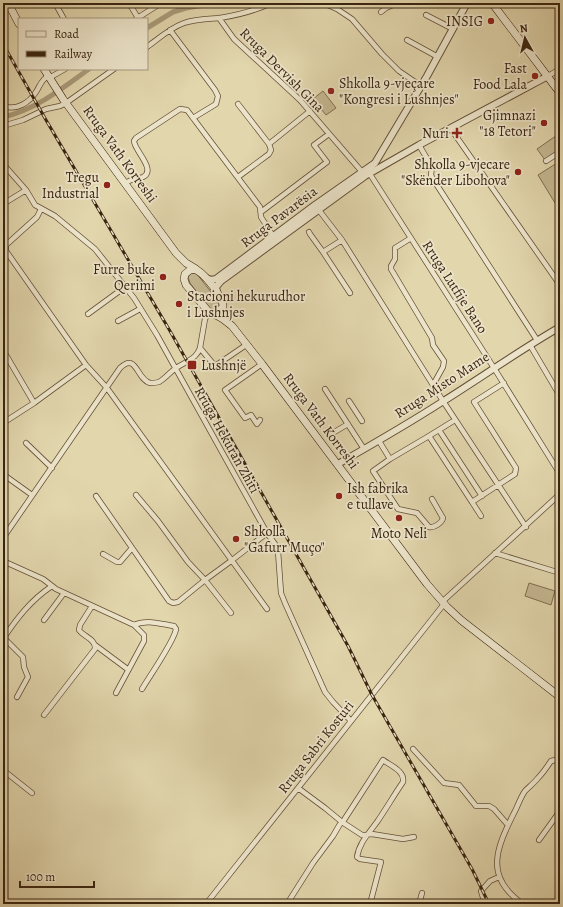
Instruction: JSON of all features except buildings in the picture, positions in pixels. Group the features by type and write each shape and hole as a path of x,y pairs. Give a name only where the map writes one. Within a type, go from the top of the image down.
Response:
{"main road":[{"path":"8,3 18,22"},
{"path":"492,3 560,93"},
{"name":"Rruga Vath Korreshi","path":"44,70 49,79 176,253 186,263 206,278 218,294 224,305 225,314 232,326 443,603 490,644 560,697"},
{"name":"Rruga Vath Korreshi","path":"176,253 183,268 188,286 211,313 223,319 232,326"},
{"path":"184,276 185,273 190,270 196,269"},
{"path":"211,313 220,311 224,305"}],"street":[{"path":"55,3 63,18"},
{"path":"129,3 137,18 161,3"},
{"path":"148,46 170,30 180,25 250,12 271,3"},
{"path":"323,3 337,9 352,19 382,54 399,71 421,86"},
{"path":"381,12 398,3"},
{"path":"365,173 377,160 438,57 467,3"},
{"path":"426,15 453,29"},
{"name":"Rruga Dervish Gina","path":"220,18 239,45 293,93 365,173"},
{"path":"170,30 218,96 216,104 193,118"},
{"path":"407,40 438,57"},
{"path":"365,173 384,165 560,69"},
{"path":"3,106 14,107 25,103 34,95 43,79 49,79 63,70"},
{"path":"3,126 26,119 48,108 60,106 65,101 112,70"},
{"path":"238,104 269,144 271,150 269,154 238,177"},
{"path":"125,183 131,179 143,177 146,174 147,165 134,146 134,141 136,138 180,109 187,110 260,207 261,217 273,236"},
{"path":"269,144 310,111"},
{"path":"451,129 560,285"},
{"path":"261,212 327,162 314,145 329,134"},
{"path":"419,145 432,166 431,175 433,179 537,340"},
{"path":"546,161 560,152"},
{"path":"377,160 378,165 384,165"},
{"name":"Rruga Hekuran Zhiti","path":"3,164 26,190 35,205 41,210 55,216 95,249 125,287 157,335 267,534 276,544 278,551 281,593 292,620 325,692 350,721"},
{"name":"Rruga Pavarësia","path":"218,294 216,287 220,282 365,173"},
{"name":"Rruga Pavarësia","path":"206,278 211,280 216,279 273,236 365,173"},
{"name":"Rruga Lutfije Bano","path":"365,173 411,238 560,474"},
{"path":"3,204 26,190"},
{"path":"318,209 342,240 433,385 526,527"},
{"path":"41,210 37,216 6,245 6,250 86,365 107,388 267,609"},
{"path":"309,232 350,293"},
{"path":"411,238 395,248 395,258 391,269 444,361 443,367 433,385"},
{"path":"323,252 342,240"},
{"path":"88,314 125,287"},
{"path":"118,321 140,309"},
{"path":"3,538 120,368 125,363 130,363 134,365 144,380 151,383 157,383 164,379 175,369 194,357 200,348 205,319 211,313"},
{"name":"Rruga Misto Mame","path":"338,464 444,401 537,340 560,327"},
{"path":"200,348 215,366 246,345"},
{"path":"530,345 560,396"},
{"path":"3,354 6,355 34,403"},
{"path":"260,420 257,424 250,415 245,418 225,390 262,364"},
{"path":"3,423 34,403 86,365"},
{"path":"472,502 516,474 516,468 474,402 504,384"},
{"path":"325,389 364,449"},
{"path":"349,401 362,421"},
{"path":"432,499 443,518 442,521 434,527 429,527 417,513 398,509 373,471 390,459 456,420"},
{"path":"330,434 348,424"},
{"path":"439,430 482,496"},
{"path":"429,436 481,516"},
{"path":"379,441 390,459"},
{"path":"26,443 52,468"},
{"path":"4,475 32,495"},
{"path":"459,482 469,476"},
{"name":"Rruga Sabri Kosturi","path":"206,904 443,603 560,494"},
{"path":"136,495 158,521 188,562 231,613"},
{"path":"96,496 169,601 173,604 178,602 204,580 267,534"},
{"path":"103,554 117,562 120,562 132,548"},
{"path":"495,553 560,573"},
{"path":"3,561 43,579 64,593 134,625 144,634 145,638 116,693"},
{"path":"17,696 28,677 28,674 24,667 23,657 3,638 29,604 52,586"},
{"path":"44,620 64,593"},
{"path":"92,606 80,625 79,630 94,642 95,645 126,668"},
{"path":"134,625 140,622 145,622 174,626 176,629 171,641 142,689"},
{"path":"44,714 93,652 95,645"},
{"path":"413,749 444,783 459,785 476,806 489,806 494,809 508,825"},
{"path":"523,904 509,894 499,877 497,859 508,825 526,790 538,778 551,761 560,759"},
{"path":"287,904 383,760 400,772 403,776 403,782 366,835 359,849 357,857 360,859 381,862 370,904"},
{"path":"3,770 32,793"},
{"path":"298,788 342,822 362,835 372,834 403,839 414,837"},
{"path":"539,840 560,811"},
{"path":"485,904 481,891 490,881 499,877"},
{"path":"419,904 422,893"}],"shaded area":[{"path":"323,91 336,108 326,115 313,99"},
{"path":"560,133 560,150 545,160 537,149"},
{"path":"557,163 560,167 560,200 555,203 538,175"},
{"path":"192,273 196,273 219,302 219,305 216,308 211,309 208,307 190,283 188,277"},
{"path":"529,583 555,591 551,605 525,596"}],"waterway":[{"path":"148,27 173,12 186,8 216,3"},
{"path":"3,117 15,114 48,98 88,70"}],"railway":[{"path":"3,44 170,331 348,646 372,695 472,869 489,904"}],"place":[{"name":"INSIG","path":"491,21"},
{"name":"Fast Food Lala","path":"535,76"},
{"name":"Shkolla 9-vjeçare \"Kongresi i Lushnjes\"","path":"331,91"},
{"name":"Gjimnazi \"18 Tetori\"","path":"544,123"},
{"name":"Nuri","path":"457,133"},
{"name":"Shkolla 9-vjecare \"Skënder Libohova\"","path":"518,172"},
{"name":"Tregu Industrial","path":"107,185"},
{"name":"Furre buke Qerimi","path":"163,277"},
{"name":"Stacioni hekurudhor i Lushnjes","path":"179,304"},
{"name":"Lushnjë","path":"192,365"},
{"name":"Ish fabrika e tullave","path":"339,496"},
{"name":"Moto Neli","path":"399,518"},
{"name":"Shkolla \"Gafurr Muço\"","path":"236,539"}]}
